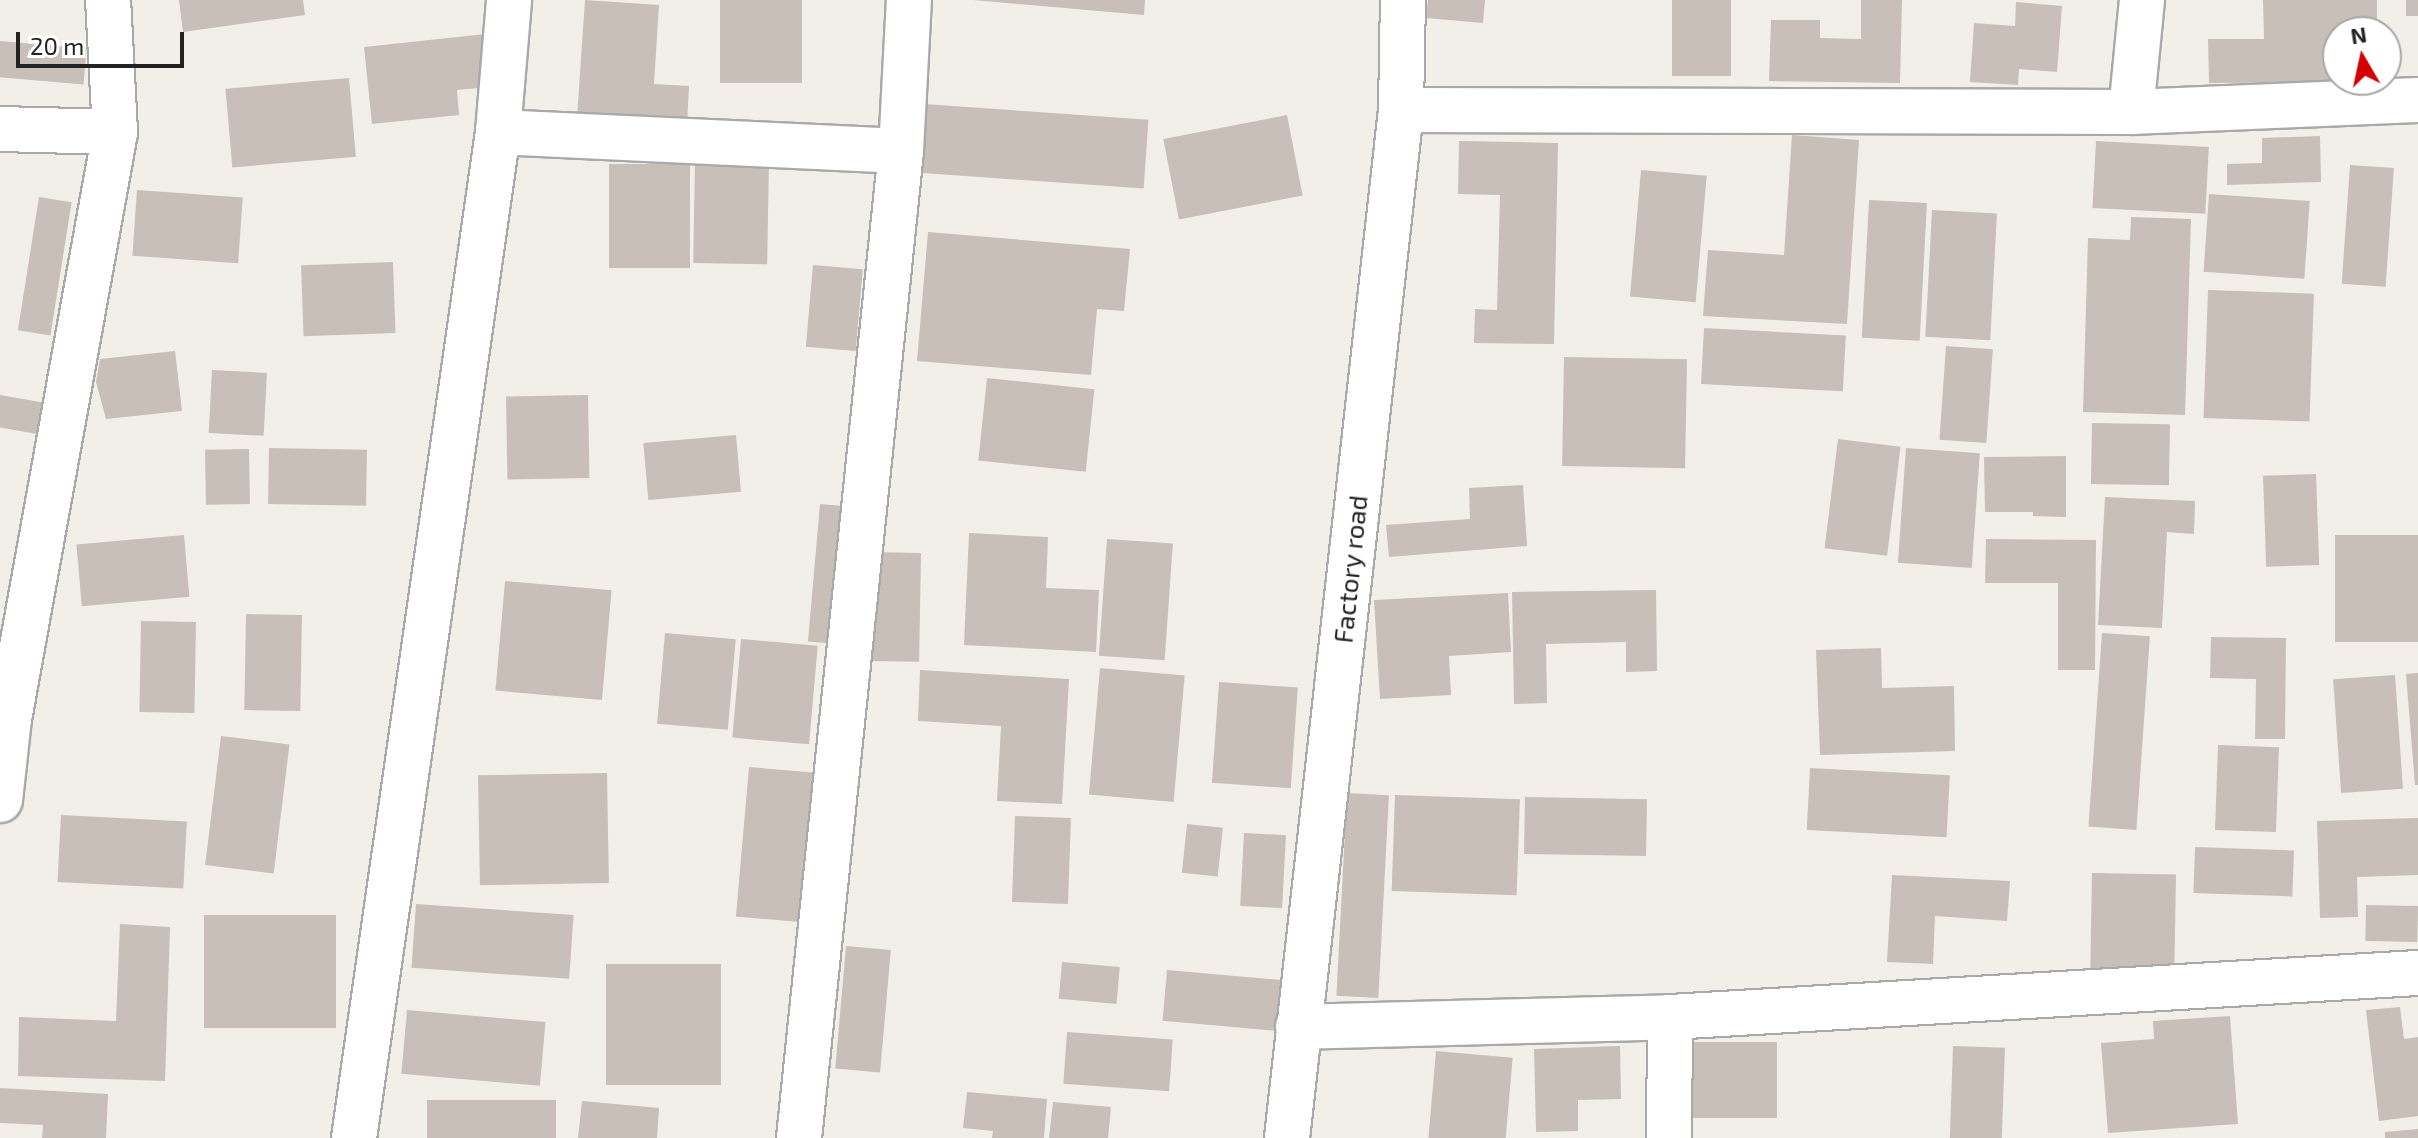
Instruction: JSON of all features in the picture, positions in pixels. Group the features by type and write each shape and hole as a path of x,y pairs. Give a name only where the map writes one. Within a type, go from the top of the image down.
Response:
{"street":[{"path":"0,800 4,718 115,132 108,0"},
{"path":"354,1138 498,132 509,0"},
{"path":"799,1138 901,151 909,0"},
{"name":"Factory road","path":"1287,1138 1401,110 1403,0"},
{"path":"2131,112 2142,0"},
{"path":"1401,110 2131,112 2418,100"},
{"path":"0,129 115,132"},
{"path":"498,132 901,151"},
{"path":"1298,1027 1670,1017 2418,973"},
{"path":"1669,1138 1670,1017"}],"building":[{"path":"179,0 303,0 305,15 183,32"},
{"path":"585,0 659,5 654,84 689,86 687,124 577,117"},
{"path":"720,0 802,0 802,83 720,83"},
{"path":"973,0 1145,0 1144,15"},
{"path":"1428,0 1485,0 1483,23 1426,18"},
{"path":"1672,0 1731,0 1731,76 1672,76"},
{"path":"1861,0 1902,0 1900,83 1769,81 1771,20 1820,20 1820,38 1861,39"},
{"path":"2263,0 2377,0 2377,16 2322,16 2322,82 2209,83 2208,39 2264,39"},
{"path":"2406,0 2418,0 2418,16 2406,16"},
{"path":"2016,2 2062,6 2057,72 2019,69 2018,85 1970,82 1974,23 2015,26"},
{"path":"495,33 500,86 457,90 459,115 372,124 364,47"},
{"path":"0,41 87,49 84,84 0,77"},
{"path":"349,78 356,157 232,168 225,89"},
{"path":"924,104 1148,120 1144,189 919,173"},
{"path":"1287,115 1303,195 1179,220 1163,139"},
{"path":"1792,135 1859,140 1847,324 1703,316 1708,250 1784,255"},
{"path":"2320,136 2321,182 2227,185 2227,164 2262,163 2262,138"},
{"path":"1459,141 1558,143 1554,344 1474,343 1475,309 1497,310 1500,195 1458,194"},
{"path":"2096,141 2209,147 2205,214 2092,208"},
{"path":"695,159 769,160 767,264 693,263"},
{"path":"609,164 690,164 690,268 609,268"},
{"path":"2350,165 2394,168 2386,287 2342,284"},
{"path":"1641,170 1707,176 1696,302 1630,297"},
{"path":"137,190 243,197 238,263 132,256"},
{"path":"2209,194 2310,201 2304,279 2204,272"},
{"path":"39,197 72,202 50,336 18,330"},
{"path":"1869,200 1927,203 1920,341 1862,338"},
{"path":"1932,210 1997,213 1990,340 1925,337"},
{"path":"2131,217 2191,219 2185,415 2083,412 2088,238 2130,240"},
{"path":"928,232 1130,249 1124,311 1097,309 1091,375 917,361"},
{"path":"393,262 395,333 304,336 301,265"},
{"path":"813,265 863,269 856,351 806,347"},
{"path":"2208,290 2314,294 2309,422 2204,418"},
{"path":"1704,328 1846,335 1843,391 1701,384"},
{"path":"1946,346 1993,349 1986,443 1939,440"},
{"path":"175,351 182,411 106,419 96,382 100,359"},
{"path":"1564,357 1687,359 1685,468 1562,466"},
{"path":"212,370 267,373 264,436 209,433"},
{"path":"987,378 1094,389 1086,472 978,461"},
{"path":"0,395 47,403 42,435 0,427"},
{"path":"588,395 589,478 507,479 506,396"},
{"path":"2092,423 2170,424 2169,485 2091,484"},
{"path":"736,435 741,492 648,500 643,443"},
{"path":"1838,439 1901,447 1887,556 1825,548"},
{"path":"269,448 367,450 366,506 268,504"},
{"path":"1906,448 1980,453 1972,568 1898,563"},
{"path":"249,449 250,504 206,505 205,450"},
{"path":"2066,456 2066,517 2033,516 2033,512 1985,512 1984,457"},
{"path":"2316,474 2319,565 2266,567 2263,476"},
{"path":"1523,485 1527,546 1389,557 1386,525 1470,519 1469,488"},
{"path":"2105,497 2195,501 2194,534 2167,532 2162,628 2098,625"},
{"path":"820,504 855,507 843,645 808,641"},
{"path":"969,533 1048,537 1046,588 1099,590 1096,652 964,645"},
{"path":"184,535 189,597 82,606 76,544"},
{"path":"2335,535 2418,535 2418,642 2335,642"},
{"path":"1107,539 1173,544 1165,660 1099,656"},
{"path":"1986,539 2096,540 2095,670 2058,670 2058,583 1985,583"},
{"path":"870,552 921,553 919,662 868,661"},
{"path":"505,581 612,590 602,700 495,691"},
{"path":"1656,590 1657,671 1626,672 1626,642 1546,644 1547,703 1514,704 1512,592"},
{"path":"1508,593 1511,652 1449,656 1451,695 1380,699 1374,600"},
{"path":"246,614 302,615 300,711 244,710"},
{"path":"141,621 196,622 194,713 139,712"},
{"path":"665,633 736,639 728,730 657,724"},
{"path":"2102,633 2150,636 2136,830 2088,827"},
{"path":"2211,637 2286,638 2285,739 2255,739 2256,679 2210,678"},
{"path":"741,639 818,646 809,744 732,738"},
{"path":"1881,648 1882,688 1954,686 1955,751 1820,755 1816,650"},
{"path":"1100,668 1185,675 1174,802 1089,795"},
{"path":"920,670 1069,679 1062,804 997,801 1001,726 918,721"},
{"path":"2418,673 2418,785 2415,785 2406,674"},
{"path":"2395,675 2403,789 2341,793 2333,679"},
{"path":"1219,682 1298,688 1291,788 1212,783"},
{"path":"221,736 289,744 274,873 205,865"},
{"path":"2218,745 2279,747 2276,832 2215,830"},
{"path":"749,767 816,773 803,922 736,916"},
{"path":"1810,768 1950,775 1947,837 1807,830"},
{"path":"607,773 609,883 480,885 478,775"},
{"path":"1347,793 1389,795 1378,998 1336,996"},
{"path":"1395,795 1520,799 1517,895 1392,891"},
{"path":"1525,797 1647,799 1646,856 1524,854"},
{"path":"61,815 187,822 183,889 57,882"},
{"path":"1015,816 1071,818 1068,904 1012,902"},
{"path":"2418,818 2418,875 2357,877 2358,917 2320,918 2317,821"},
{"path":"1187,824 1223,828 1218,876 1182,873"},
{"path":"1244,833 1286,835 1282,908 1240,906"},
{"path":"2195,847 2294,850 2292,896 2193,893"},
{"path":"2092,873 2176,874 2174,969 2090,968"},
{"path":"1892,875 2010,881 2007,921 1935,916 1933,964 1887,962"},
{"path":"416,904 574,915 569,979 412,968"},
{"path":"2366,905 2418,906 2417,942 2365,941"},
{"path":"204,915 336,915 336,1028 204,1028"},
{"path":"120,924 170,927 165,1081 18,1076 19,1017 116,1021"},
{"path":"846,946 891,950 880,1072 835,1069"},
{"path":"1062,962 1120,967 1117,1004 1059,999"},
{"path":"606,964 721,964 721,1085 606,1085"},
{"path":"1167,970 1290,981 1285,1032 1163,1021"},
{"path":"2400,1007 2404,1039 2418,1037 2418,1116 2379,1121 2366,1010"},
{"path":"407,1010 545,1022 540,1086 401,1074"},
{"path":"2230,1016 2238,1124 2108,1133 2101,1043 2154,1039 2153,1021"},
{"path":"1067,1032 1173,1039 1169,1091 1063,1084"},
{"path":"1690,1042 1777,1042 1777,1118 1690,1118"},
{"path":"1620,1046 1621,1099 1578,1100 1578,1131 1536,1132 1534,1049"},
{"path":"1953,1046 2005,1048 2002,1138 1950,1138"},
{"path":"1436,1051 1513,1058 1506,1138 1428,1138"},
{"path":"0,1088 108,1094 106,1138 42,1138 43,1125 0,1123"},
{"path":"967,1092 1047,1099 1044,1138 992,1138 993,1131 963,1128"},
{"path":"427,1100 556,1100 556,1138 427,1138"},
{"path":"582,1101 659,1108 657,1138 578,1138"},
{"path":"1053,1102 1111,1107 1108,1138 1049,1138"},
{"path":"2418,1129 2418,1138 2385,1138 2385,1132"}]}
